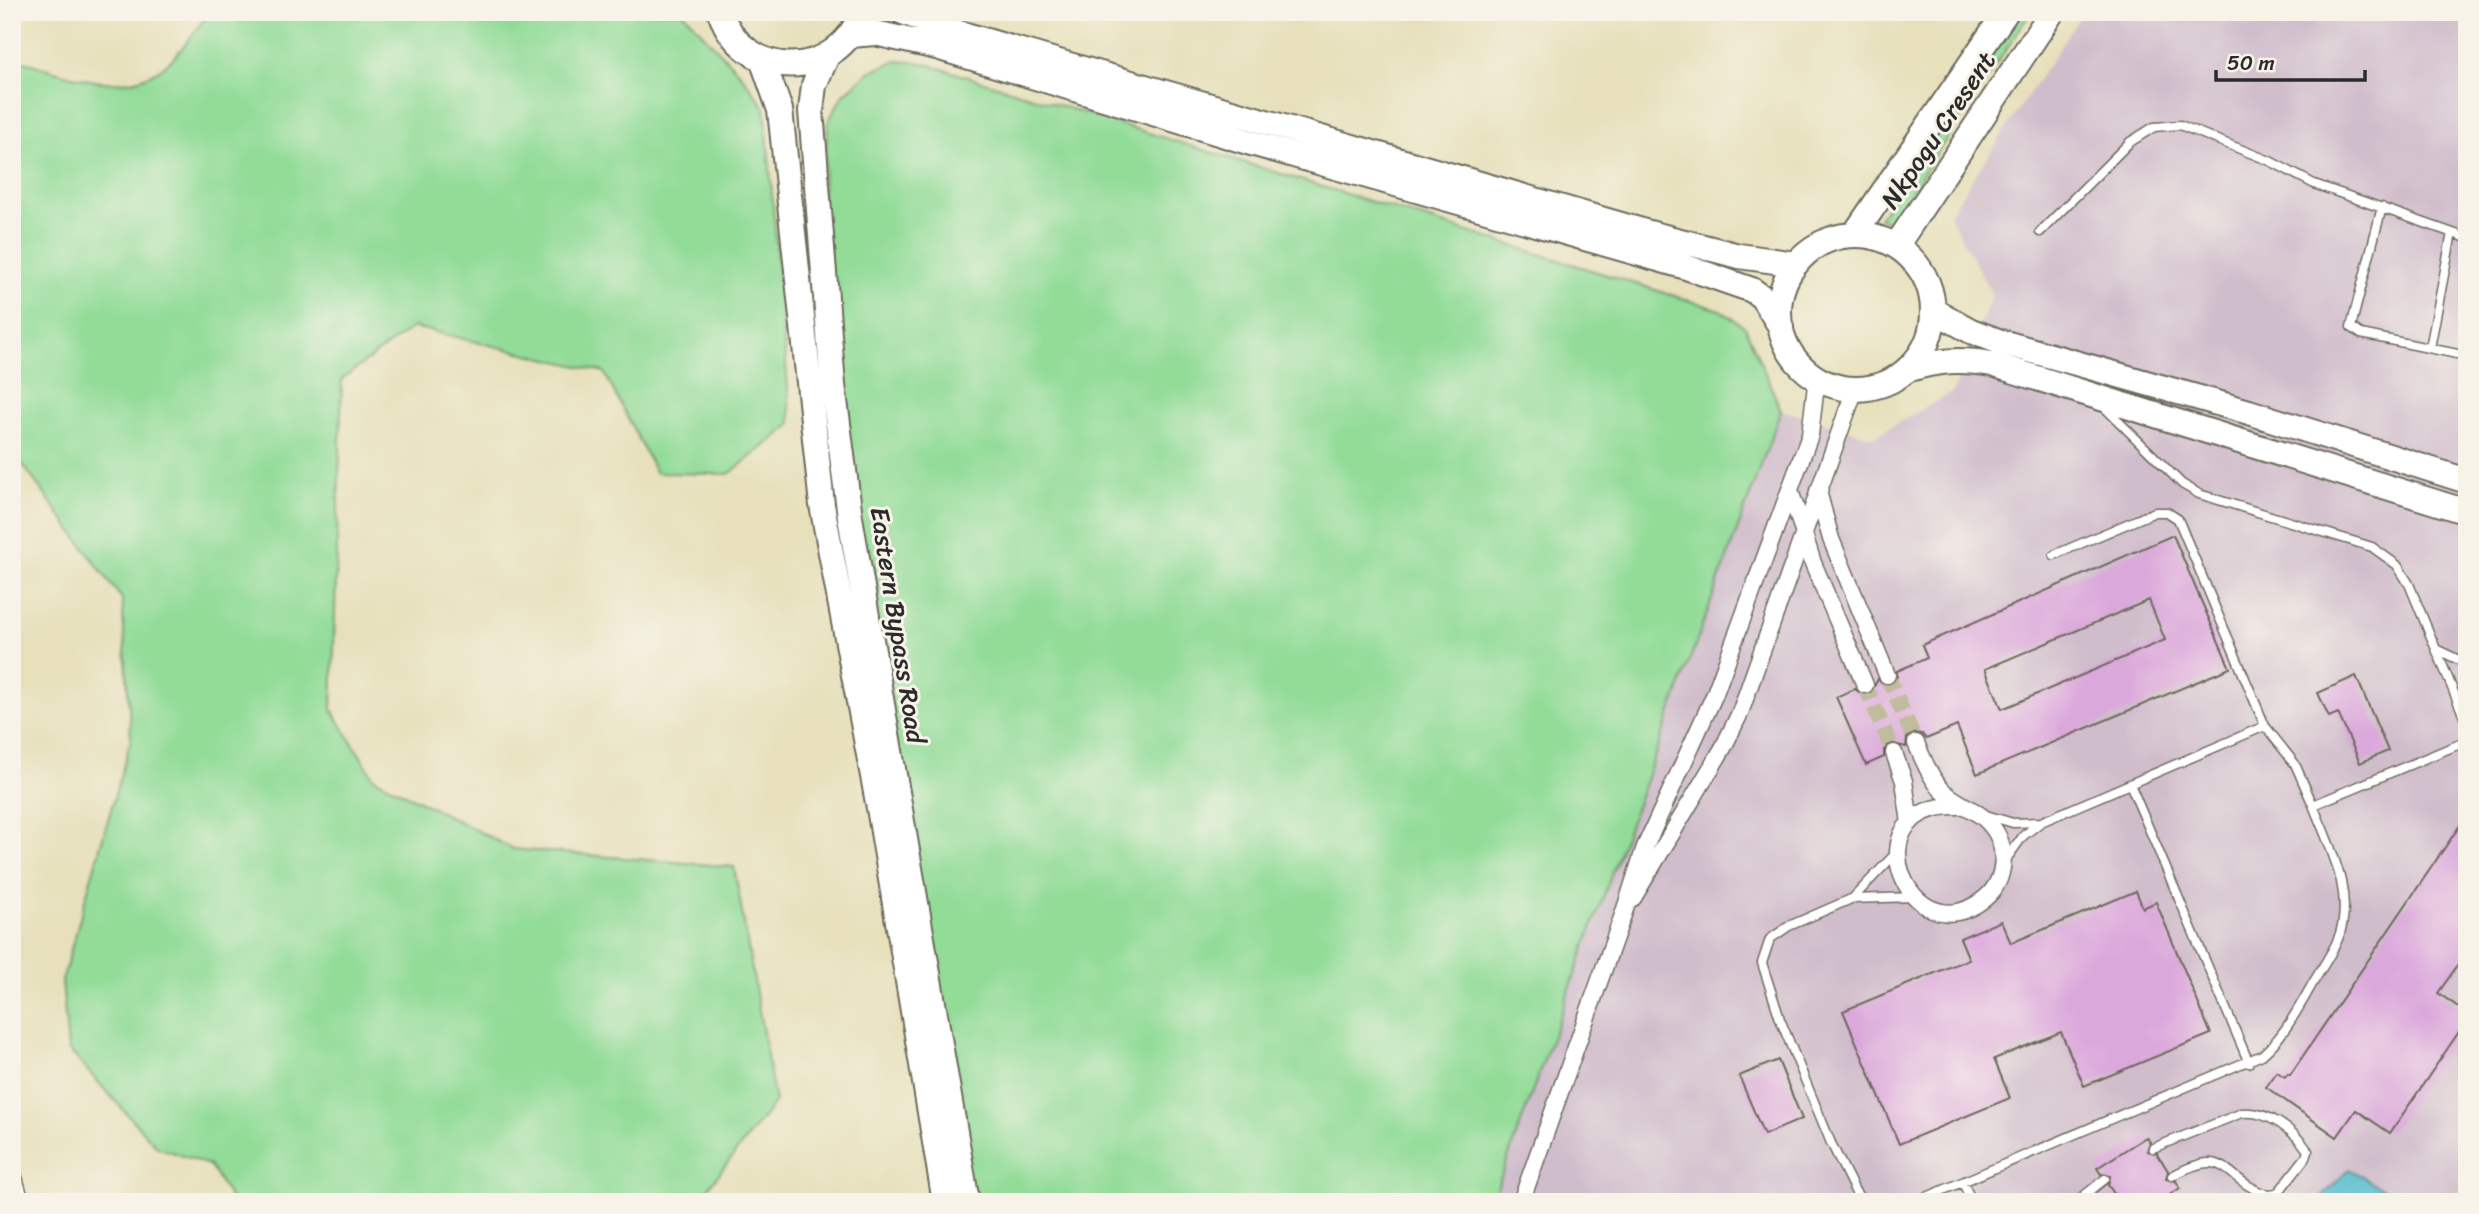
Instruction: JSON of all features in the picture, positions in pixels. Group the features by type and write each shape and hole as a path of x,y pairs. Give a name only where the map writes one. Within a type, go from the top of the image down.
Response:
{"main road":[{"path":"720,12 738,42 762,59 800,65 827,56 851,35 862,12"},
{"path":"903,12 959,33 1642,231 1739,256 1796,264"},
{"name":"Nkpogu Cresent","path":"1854,235 2006,12"},
{"name":"Nkpogu Cresent","path":"1896,246 2052,12"},
{"path":"851,35 875,33 937,47 1248,142 1683,267 1752,290 1762,297 1792,354 1816,377 1855,389 1882,384 1907,370 1936,360 1957,359 1992,364 2467,512"},
{"name":"Eastern Bypass Road","path":"827,56 814,85 810,111 833,385 873,664 967,1202"},
{"name":"Eastern Bypass Road","path":"762,59 780,110 822,505 879,808 945,1202"},
{"path":"1780,327 1781,293 1796,264 1821,243 1854,235 1868,236 1896,246 1922,274 1933,310 1929,337 1907,370"},
{"path":"1933,310 1970,331 1998,341 2249,412 2467,481"}],"street":[{"path":"1521,1202 1625,912 1633,876 1714,696 1810,435 1816,377"},
{"path":"1625,912 1723,748 1740,713 1855,389"},
{"path":"1790,490 1803,535 1865,685"},
{"path":"1818,490 1831,539 1888,675"},
{"path":"1916,743 1940,788 1960,806 1976,812 1989,823 1998,836 2002,866 1996,885 1986,898 1971,907 1955,911 1938,910 1915,897 1899,874 1897,852 1900,838 1910,823 1933,808 1960,806"},
{"path":"1894,753 1904,781 1910,823"},
{"path":"12,1171 21,1202"}],"lane":[{"path":"2040,232 2130,142 2141,133 2168,124 2209,135 2314,184 2467,238"},
{"path":"2382,207 2351,327 2361,334 2467,356"},
{"path":"2430,348 2452,233"},
{"path":"2091,394 2173,476 2199,494 2372,547 2398,565 2409,584 2467,724"},
{"path":"1915,1202 2249,1063 2276,1043 2287,1027 2338,939 2344,918 2344,895 2338,871 2313,804 2295,764 2265,726 2178,519 2167,512 2155,512 2054,555"},
{"path":"2436,649 2467,664"},
{"path":"2002,866 2012,849 2041,822 2265,726"},
{"path":"2313,804 2467,741"},
{"path":"2130,784 2249,1063"},
{"path":"1976,812 2013,823 2041,822"},
{"path":"1851,900 1897,852"},
{"path":"1863,1202 1831,1143 1776,1010 1762,963 1765,950 1777,933 1851,900 1915,897"},
{"path":"2153,1148 2242,1114 2254,1112 2266,1114 2308,1151 2277,1194 2268,1195 2214,1162 2203,1161 2172,1176"},
{"path":"2076,1202 2105,1179"},
{"path":"1962,1182 1973,1202"}],"shaded area":[{"path":"2083,12 2467,12 2467,1202 2406,1202 2349,1170 2317,1202 1492,1202 1781,410 1873,437 1953,392 1992,295 1949,215"}],"green space":[{"path":"210,12 683,12 742,76 765,108 791,425 729,474 656,473 604,372 413,327 342,379 332,710 374,778 513,849 734,867 775,1102 697,1202 233,1202 209,1165 157,1147 68,1049 62,981 131,739 122,599 12,450 12,58 93,81 133,81 152,74 169,62"},
{"path":"2021,12 2031,12 1904,203 1897,225 1879,218"},
{"path":"896,61 923,63 1720,310 1745,327 1781,410 1492,1202 970,1202 869,634 822,202 828,122 843,95 869,72"}],"water":[{"path":"2349,1169 2406,1202 2317,1202"}],"building":[{"path":"2173,535 2230,668 1977,774 1957,726 1926,739 1922,734 1912,733 1907,737 1906,747 1890,743 1884,750 1884,757 1866,765 1836,697 1855,689 1863,695 1870,694 1878,679 1885,685 1892,684 1897,677 1897,671 1927,658 1922,645","holes":["2149,600 2165,640 2002,709 1985,669"]},
{"path":"2356,676 2388,751 2360,763 2338,713 2329,717 2318,693"},
{"path":"2467,815 2467,952 2438,993 2467,1013 2467,1020 2390,1133 2356,1110 2337,1137 2266,1087 2277,1072 2285,1077 2290,1075"},
{"path":"2136,891 2143,908 2156,902 2211,1034 2084,1086 2061,1032 1994,1059 2010,1098 1899,1144 1843,1011 1969,959 1960,938 2001,921 2011,943"},
{"path":"1778,1060 1802,1119 1764,1135 1739,1076"},
{"path":"2146,1137 2150,1142 2147,1151 2157,1153 2168,1171 2166,1179 2176,1181 2180,1188 2159,1202 2120,1202 2108,1185 2110,1176 2101,1174 2097,1168"}],"tunnel":[{"path":"1887,675 1916,743"},
{"path":"1865,685 1894,753"}]}
